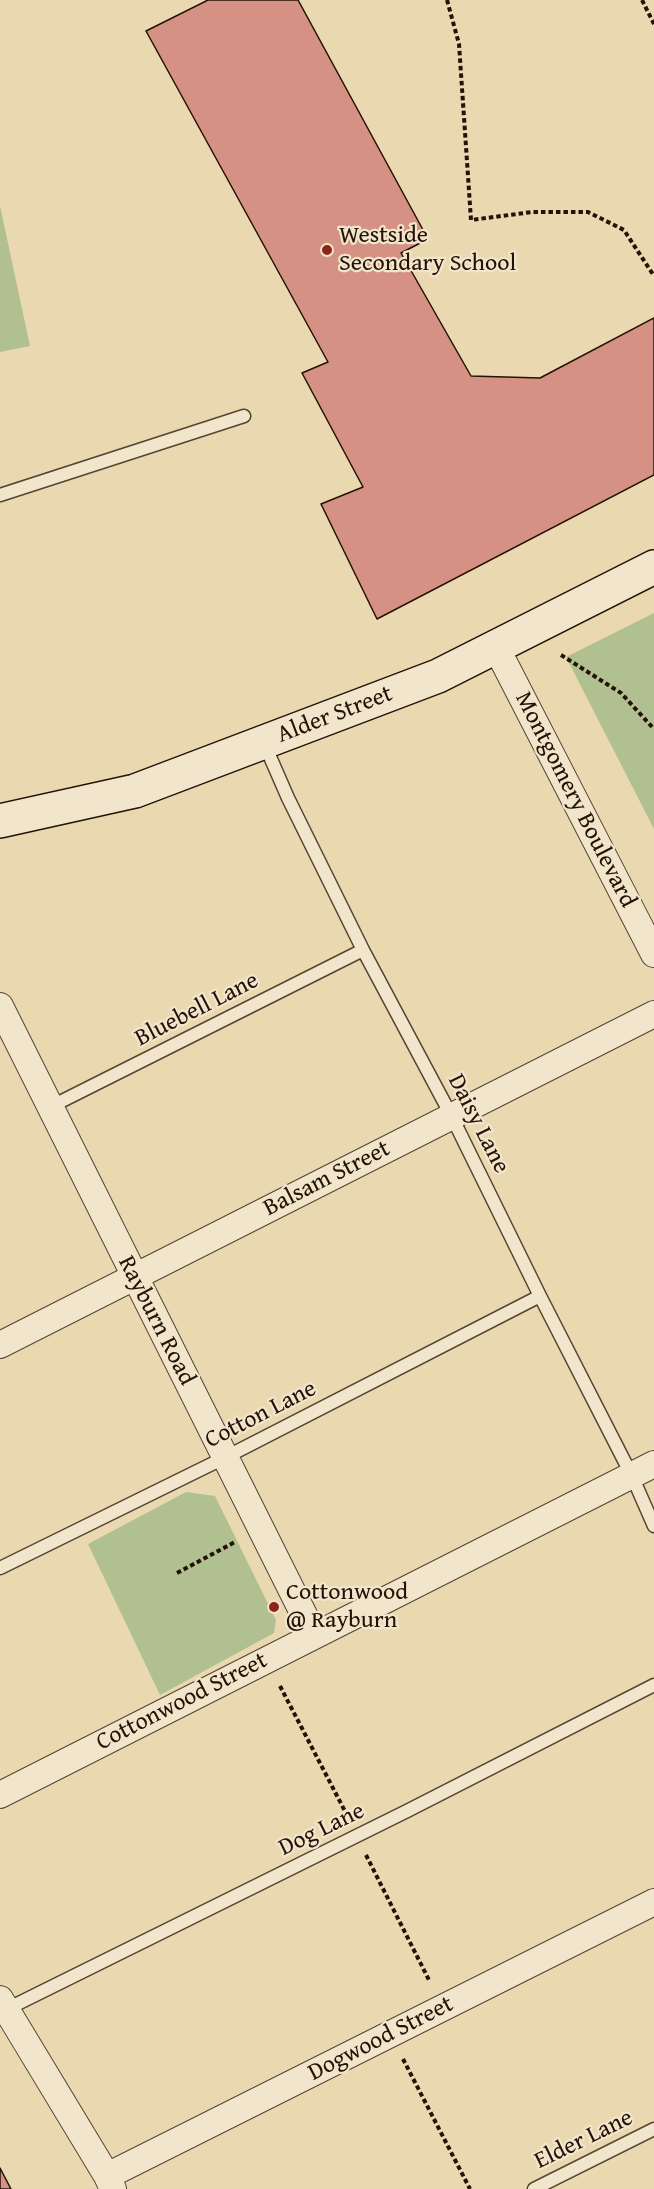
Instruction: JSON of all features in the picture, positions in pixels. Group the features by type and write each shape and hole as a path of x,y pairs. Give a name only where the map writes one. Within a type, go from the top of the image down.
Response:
{"street":[{"name":"Alder Street","path":"0,820 135,791 438,676 654,567"},
{"name":"Montgomery Boulevard","path":"496,647 654,954"},
{"name":"Rayburn Road","path":"0,1006 314,1635"},
{"name":"Balsam Street","path":"0,1345 654,1014"},
{"name":"Cottonwood Street","path":"0,1794 654,1464"},
{"name":"Dogwood Street","path":"110,2182 654,1902"},
{"path":"3,2004 110,2182"}],"lane":[{"path":"0,495 244,416"},
{"name":"Daisy Lane","path":"264,742 288,798 363,950 451,1115 632,1476 654,1526"},
{"name":"Bluebell Lane","path":"50,1107 363,950"},
{"name":"Cotton Lane","path":"0,1568 226,1457 540,1296"},
{"name":"Dog Lane","path":"3,2004 407,1812 654,1685"},
{"name":"Elder Lane","path":"534,2189 654,2129"}],"path":[{"path":"447,0 459,44 471,220 532,212 588,212 624,230 654,276"},
{"path":"642,0 654,24"},
{"path":"561,655 621,693 654,729"},
{"path":"177,1573 238,1540"},
{"path":"275,1677 348,1818"},
{"path":"366,1854 431,1983"},
{"path":"401,2055 470,2189"}],"green space":[{"path":"0,206 30,346 0,352"},
{"path":"654,613 654,829 566,657"},
{"path":"186,1492 215,1496 276,1620 274,1633 160,1695 88,1544"}],"building":[{"path":"208,0 298,0 428,239 401,253 471,376 540,378 654,318 654,475 377,619 321,504 363,487 302,373 328,362 146,31"},
{"path":"0,2168 11,2189 0,2189"}],"place":[{"name":"Westside Secondary School","path":"327,250"},
{"name":"Cottonwood @ Rayburn","path":"274,1607"}]}
